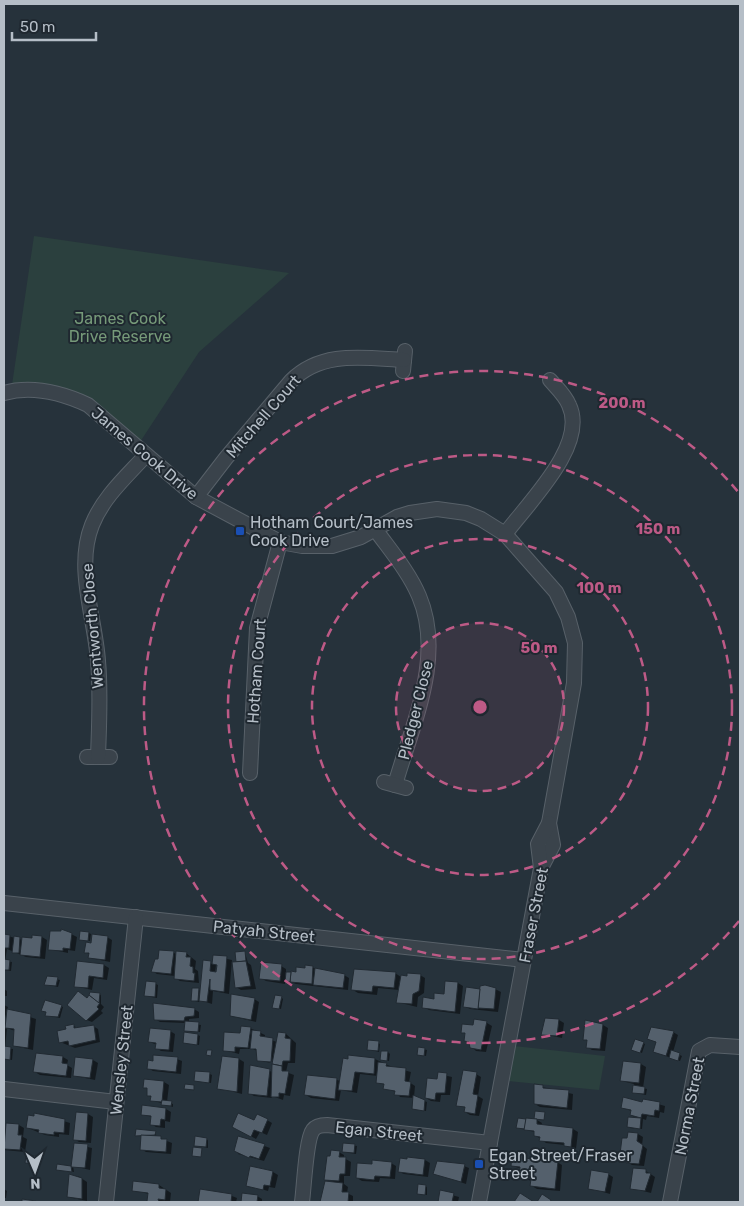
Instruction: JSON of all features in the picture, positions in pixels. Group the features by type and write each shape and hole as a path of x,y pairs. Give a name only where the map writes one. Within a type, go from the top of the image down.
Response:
{"street":[{"name":"Mitchell Court","path":"196,497 226,458 292,381 304,370 334,358 404,361"},
{"path":"506,534 564,456 571,441 573,426 571,410 566,399 550,381"},
{"name":"James Cook Drive","path":"4,393 28,390 50,392 71,397 88,405 196,497 280,542 302,546 332,546 354,540 410,513 437,509 466,513 481,519 506,534 556,592 572,630"},
{"name":"Wentworth Close","path":"98,757 98,660 85,568 86,551 92,524 100,509 146,455"},
{"name":"Pledger Close","path":"375,529 418,594 429,634 428,668 395,785"},
{"name":"Hotham Court","path":"250,773 257,628 280,542"},
{"name":"Fraser Street","path":"479,1202 541,868 553,845 549,822 574,683 576,655 572,630"},
{"name":"Patyah Street","path":"4,903 524,960"},
{"name":"Wensley Street","path":"106,1202 136,917"},
{"name":"Norma Street","path":"670,1202 699,1051 710,1045 740,1047"},
{"path":"4,1089 116,1102"},
{"name":"Egan Street","path":"302,1202 309,1142 312,1130 317,1127 327,1125 490,1143"}],"green space":[{"name":"James Cook Drive Reserve","path":"34,236 289,273 199,352 140,442 71,391 44,384 12,385"},
{"path":"514,1046 605,1056 599,1090 508,1081"}],"building":[{"path":"61,929 72,933 70,949 63,948 63,951 48,950 50,931 61,931"},
{"path":"80,931 89,932 88,941 79,940"},
{"path":"4,934 10,935 9,948 4,948"},
{"path":"92,934 108,936 105,960 88,958 89,953 84,953 86,942 91,943"},
{"path":"32,935 42,936 40,957 20,955 22,937 32,938"},
{"path":"14,936 20,937 19,953 12,953"},
{"path":"159,950 174,951 171,974 151,972 155,959 158,959"},
{"path":"176,951 187,952 186,957 191,957 190,966 193,967 193,973 195,973 194,981 174,979"},
{"path":"245,951 246,961 236,962 235,952"},
{"path":"213,955 227,956 224,992 210,990 210,979 207,1002 199,1001 203,960 211,961 210,971 216,972 217,965 212,964"},
{"path":"4,959 10,960 9,970 4,970"},
{"path":"77,961 104,964 103,978 89,976 88,988 74,987"},
{"path":"246,961 251,986 235,988 232,962"},
{"path":"261,962 282,964 280,981 259,979"},
{"path":"305,965 313,966 312,984 290,982 291,971 296,972 296,967 305,968"},
{"path":"315,968 345,974 343,988 313,985"},
{"path":"354,969 396,972 394,988 373,986 372,992 351,990"},
{"path":"286,972 291,972 290,982 285,982"},
{"path":"407,973 421,974 419,991 413,994 412,1004 396,1003 401,975 407,976"},
{"path":"47,976 58,977 56,986 44,985"},
{"path":"146,981 156,982 155,997 144,996"},
{"path":"445,981 458,982 455,1012 422,1008 423,997 434,999 434,993 444,994"},
{"path":"485,985 496,988 494,1009 478,1008 480,986"},
{"path":"466,987 480,989 478,1009 463,1007"},
{"path":"192,988 199,988 198,1001 191,1001"},
{"path":"78,991 87,998 89,995 100,1003 97,1007 99,1009 86,1021 67,1005"},
{"path":"90,992 100,993 99,1003 89,995"},
{"path":"231,994 255,998 251,1020 230,1016"},
{"path":"275,995 282,996 279,1009 272,1008"},
{"path":"45,1000 62,1005 58,1017 45,1016 46,1012 41,1011"},
{"path":"153,1003 195,1008 194,1016 185,1017 184,1021 154,1020"},
{"path":"7,1009 31,1014 28,1048 13,1046 14,1029 5,1028"},
{"path":"545,1018 559,1019 557,1036 541,1035"},
{"path":"474,1019 487,1021 481,1050 470,1048 469,1042 464,1041 465,1033 461,1033 462,1024 473,1025"},
{"path":"585,1020 603,1024 600,1049 586,1048 587,1040 583,1040"},
{"path":"185,1021 199,1022 198,1032 184,1031"},
{"path":"74,1024 74,1028 94,1025 96,1040 69,1046 68,1041 59,1043 57,1031 66,1029 65,1026"},
{"path":"241,1026 251,1027 248,1048 235,1047 235,1052 223,1051 224,1032 240,1033"},
{"path":"651,1027 674,1031 666,1056 653,1052 656,1042 647,1039"},
{"path":"150,1028 171,1030 169,1050 155,1049 156,1043 148,1042"},
{"path":"252,1030 261,1031 260,1036 273,1038 271,1062 257,1061 256,1049 250,1049"},
{"path":"184,1032 198,1034 197,1045 183,1043"},
{"path":"278,1032 286,1033 285,1038 291,1039 290,1061 283,1061 282,1066 272,1064"},
{"path":"635,1039 644,1042 640,1053 631,1050"},
{"path":"368,1040 379,1041 378,1051 367,1050"},
{"path":"4,1046 11,1047 10,1060 4,1059"},
{"path":"418,1047 425,1048 424,1056 417,1055"},
{"path":"207,1050 212,1050 211,1056 206,1055"},
{"path":"671,1050 680,1053 678,1061 669,1058"},
{"path":"381,1051 388,1051 387,1061 380,1060"},
{"path":"36,1053 63,1056 62,1063 68,1064 66,1076 33,1072"},
{"path":"153,1055 178,1057 176,1072 147,1069 148,1060 153,1061"},
{"path":"348,1055 375,1058 374,1074 355,1072 352,1091 338,1090 343,1058 348,1059"},
{"path":"222,1056 239,1058 237,1092 217,1089"},
{"path":"75,1057 93,1059 90,1078 73,1076"},
{"path":"623,1061 641,1063 639,1083 620,1081"},
{"path":"378,1062 387,1063 386,1066 406,1068 405,1081 411,1082 409,1096 394,1095 395,1091 383,1089 384,1084 376,1083"},
{"path":"272,1064 282,1066 282,1071 289,1071 285,1094 279,1093 279,1097 271,1097"},
{"path":"250,1065 270,1069 267,1096 248,1094"},
{"path":"463,1070 477,1072 473,1094 478,1095 475,1114 464,1112 465,1107 456,1106"},
{"path":"195,1071 210,1072 209,1083 194,1081"},
{"path":"438,1072 447,1073 445,1093 436,1093 435,1100 425,1098 427,1078 437,1079"},
{"path":"307,1075 337,1078 335,1099 304,1095"},
{"path":"144,1079 164,1081 162,1102 150,1101 151,1096 147,1096 147,1088 143,1088"},
{"path":"185,1084 194,1085 194,1090 184,1089"},
{"path":"534,1084 543,1085 543,1088 569,1090 567,1108 534,1104"},
{"path":"633,1085 645,1087 644,1094 632,1093"},
{"path":"413,1095 425,1100 424,1111 412,1109"},
{"path":"623,1097 642,1102 643,1099 660,1102 659,1111 655,1110 654,1116 642,1114 641,1118 630,1115 631,1110 621,1108"},
{"path":"162,1100 172,1101 171,1106 161,1105"},
{"path":"142,1105 166,1108 165,1120 161,1119 160,1126 150,1125 151,1116 141,1115"},
{"path":"535,1111 545,1112 544,1120 534,1119"},
{"path":"76,1112 88,1113 86,1141 73,1140"},
{"path":"34,1113 65,1119 64,1133 54,1132 54,1135 38,1133 39,1130 26,1128 28,1115 34,1116"},
{"path":"238,1113 254,1120 257,1114 268,1119 262,1133 254,1130 251,1137 232,1127"},
{"path":"628,1117 641,1118 640,1129 627,1127"},
{"path":"518,1118 526,1119 525,1129 516,1128"},
{"path":"526,1118 537,1119 537,1124 573,1128 571,1147 564,1146 564,1143 539,1141 540,1137 534,1136 534,1131 524,1130"},
{"path":"6,1123 19,1124 18,1135 22,1135 20,1150 4,1149"},
{"path":"136,1129 156,1131 155,1135 135,1136"},
{"path":"628,1132 638,1133 637,1141 643,1145 639,1164 626,1163 627,1155 620,1154 622,1138 627,1138"},
{"path":"141,1135 161,1136 161,1139 167,1139 166,1152 140,1150"},
{"path":"195,1136 207,1138 206,1147 194,1146"},
{"path":"238,1136 265,1144 259,1159 250,1156 249,1158 234,1151"},
{"path":"74,1143 88,1144 85,1168 71,1167"},
{"path":"343,1143 355,1144 354,1153 342,1152"},
{"path":"193,1147 202,1148 201,1157 192,1156"},
{"path":"331,1150 340,1151 339,1157 346,1157 345,1174 340,1174 339,1181 324,1180 327,1156 330,1156"},
{"path":"512,1154 524,1155 523,1158 558,1161 555,1189 530,1186 531,1179 519,1178 520,1167 511,1166"},
{"path":"26,1155 37,1156 36,1164 25,1163"},
{"path":"407,1157 425,1159 423,1175 398,1172 400,1158 407,1159"},
{"path":"372,1160 392,1162 390,1177 375,1176 374,1180 356,1178 357,1163 372,1164"},
{"path":"437,1161 465,1164 461,1182 433,1174"},
{"path":"57,1164 71,1166 72,1172 56,1170"},
{"path":"250,1166 273,1171 270,1186 264,1185 263,1190 246,1186"},
{"path":"633,1168 646,1169 646,1173 651,1173 645,1191 630,1189"},
{"path":"591,1170 609,1173 605,1192 588,1189"},
{"path":"69,1174 82,1178 82,1199 67,1197"},
{"path":"133,1181 159,1184 159,1188 166,1189 165,1200 158,1199 159,1202 145,1202 147,1201 148,1193 132,1191"},
{"path":"325,1181 343,1183 342,1192 349,1192 348,1202 320,1202"},
{"path":"418,1184 426,1185 425,1195 417,1194"},
{"path":"200,1189 232,1194 231,1202 198,1202"},
{"path":"440,1190 454,1193 452,1202 438,1202"},
{"path":"242,1193 258,1195 257,1202 241,1202"},
{"path":"520,1193 534,1202 514,1202"},
{"path":"542,1194 551,1200 550,1202 537,1202"},
{"path":"22,1199 36,1201 36,1202 22,1202"}],"place":[{"name":"Hotham Court/James Cook Drive","path":"240,531"},
{"name":"Egan Street/Fraser Street","path":"479,1164"}]}
